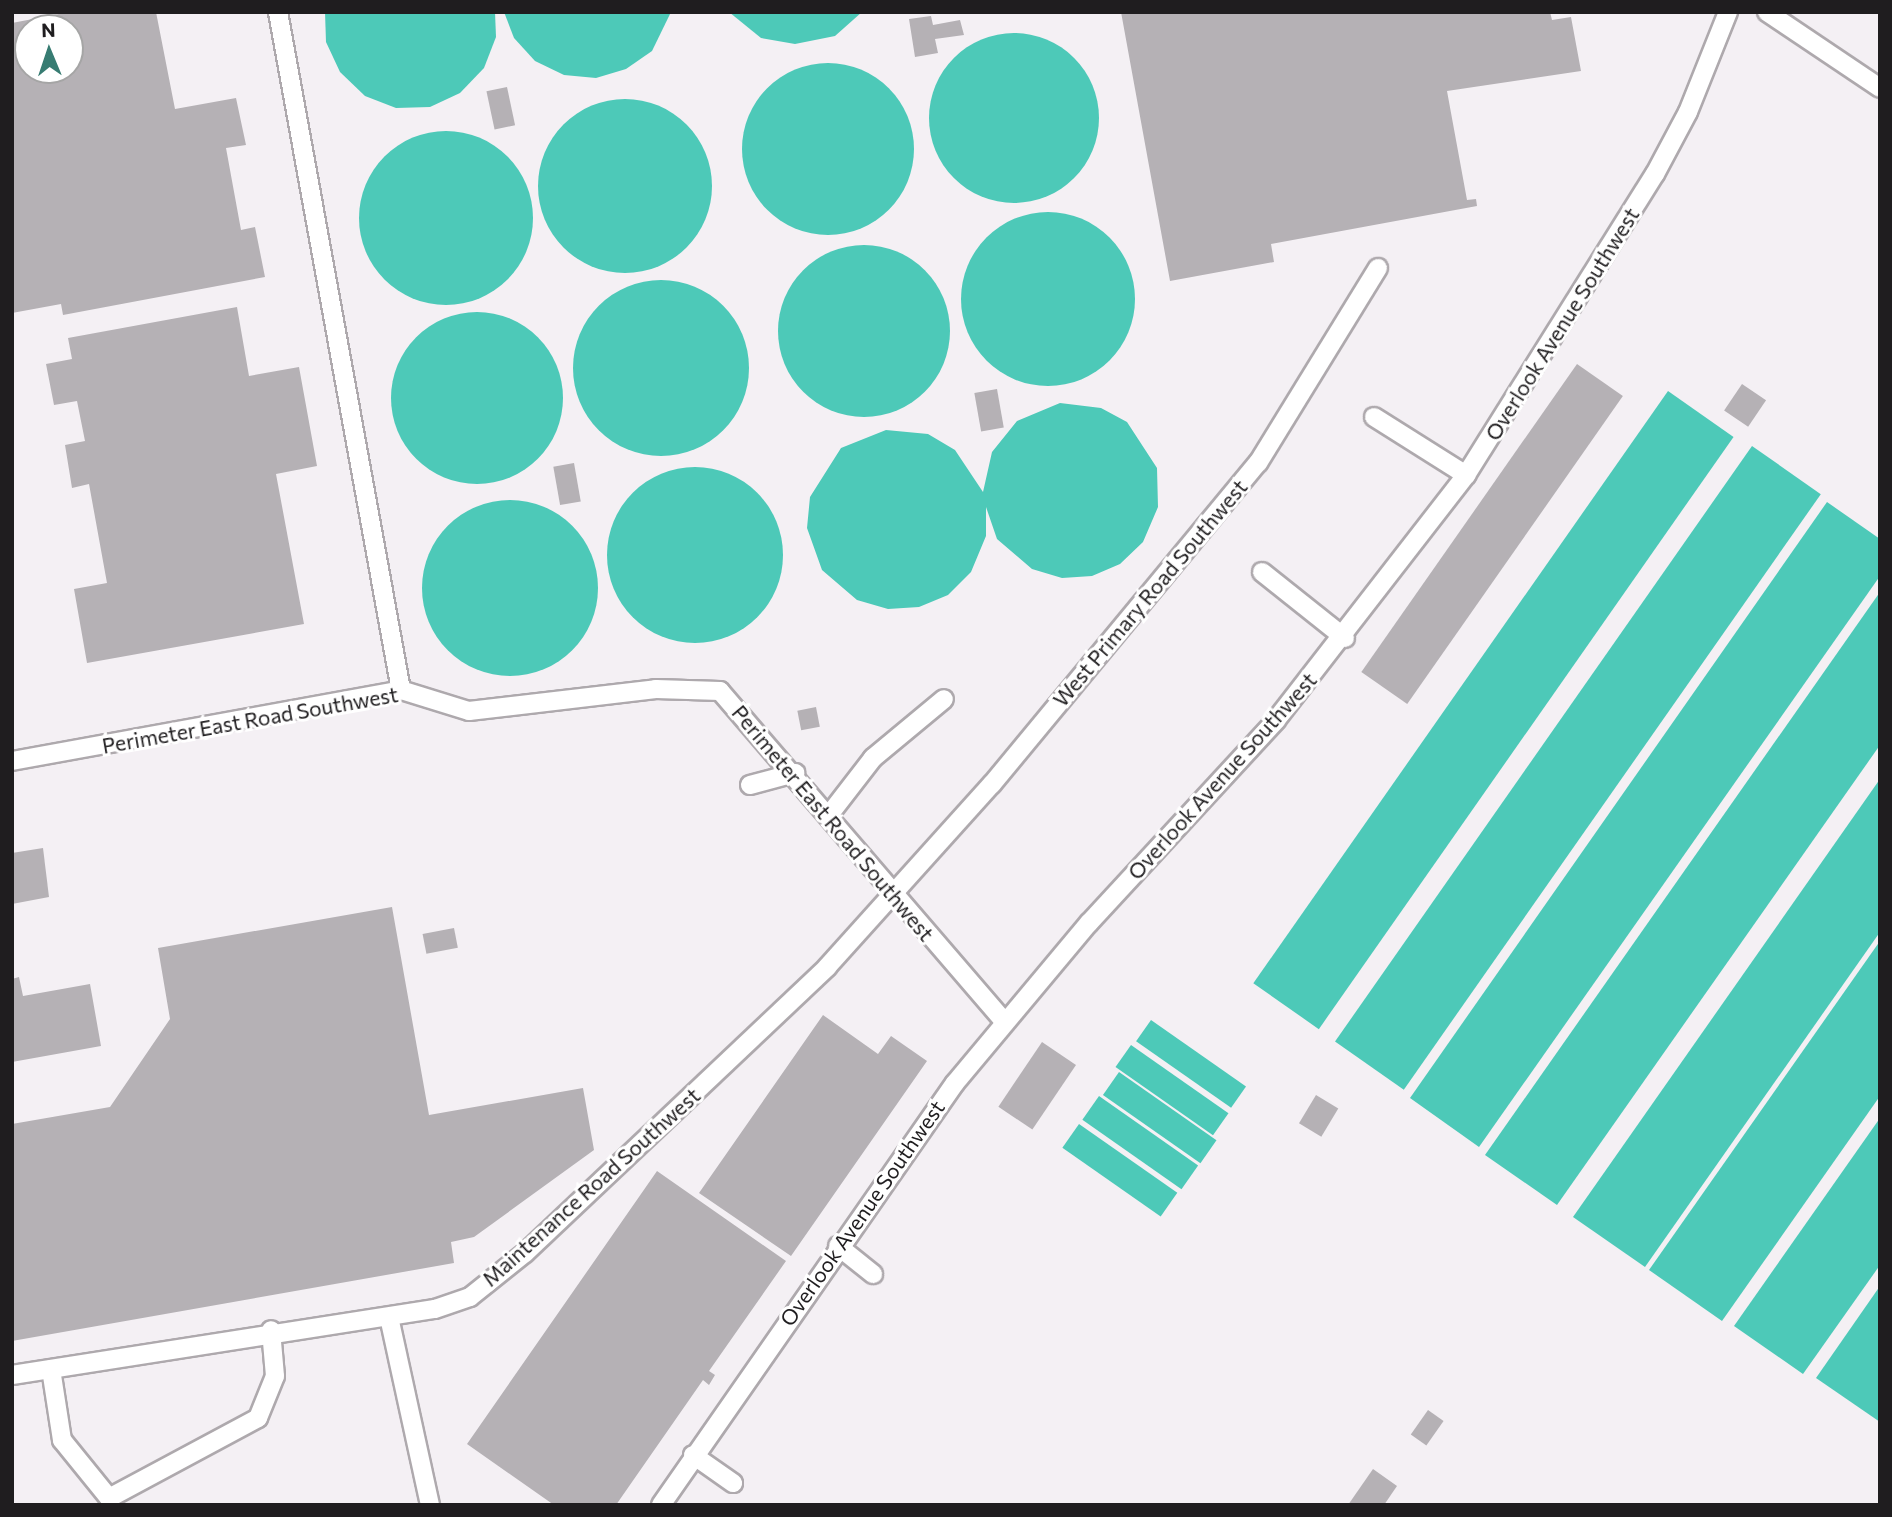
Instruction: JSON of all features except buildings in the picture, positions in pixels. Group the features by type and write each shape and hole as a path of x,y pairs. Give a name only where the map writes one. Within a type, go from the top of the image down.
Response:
{"lane":[{"path":"278,12 401,690"},
{"name":"Overlook Avenue Southwest","path":"661,1505 838,1247 950,1104 1005,1022 1345,638 1466,475 1655,174 1688,112 1728,12"},
{"path":"1767,12 1880,88"},
{"name":"West Primary Road Southwest","path":"892,898 1227,503 1286,420 1378,268"},
{"path":"1374,416 1466,475"},
{"path":"1262,572 1345,638"},
{"name":"Perimeter East Road Southwest","path":"12,761 401,690 469,711 656,689 720,691 830,815 892,898 1005,1022"},
{"path":"830,815 873,758 944,699"},
{"path":"750,785 795,774"},
{"name":"Maintenance Road Southwest","path":"12,1375 271,1330 388,1317 470,1297 525,1253 892,898"},
{"path":"838,1247 873,1274"},
{"path":"388,1317 430,1505"},
{"path":"51,1369 62,1440 109,1498 258,1418 275,1376 271,1330"},
{"path":"693,1455 733,1483"}],"shaded area":[{"path":"325,12 495,12 496,37 484,68 460,93 430,107 396,108 365,96 340,72 326,42"},
{"path":"504,12 671,12 652,51 626,69 596,78 564,75 535,61 514,38"},
{"path":"729,12 862,12 835,36 795,44 761,38"},
{"path":"1014,33 1047,39 1074,58 1093,85 1099,118 1093,151 1074,178 1047,197 1014,203 981,197 954,178 935,151 929,118 935,85 954,58 981,39"},
{"path":"828,63 861,69 889,88 908,116 914,149 908,182 889,210 861,229 828,235 795,229 767,210 748,182 742,149 748,116 767,88 795,69"},
{"path":"625,99 658,106 686,125 705,153 712,186 705,219 686,247 658,266 625,273 592,266 564,247 545,219 538,186 545,153 564,125 592,106"},
{"path":"446,131 479,138 507,157 526,185 533,218 526,251 507,279 479,298 446,305 413,298 385,279 366,251 359,218 366,185 385,157 413,138"},
{"path":"1048,212 1081,219 1110,237 1128,266 1135,299 1128,332 1110,361 1081,379 1048,386 1015,379 986,361 968,332 961,299 968,266 986,237 1015,219"},
{"path":"864,245 897,252 912,259 925,270 936,283 943,298 950,331 943,364 936,379 925,392 912,403 897,410 864,417 831,410 816,403 803,392 792,379 785,364 778,331 785,298 792,283 803,270 816,259 831,252"},
{"path":"661,280 695,286 723,306 743,334 749,368 743,402 723,430 695,450 661,456 627,450 599,430 579,402 573,368 579,334 599,306 627,286"},
{"path":"477,312 510,318 538,337 557,365 563,398 557,431 538,459 510,478 477,484 444,478 416,459 397,431 391,398 397,365 416,337 444,318"},
{"path":"1668,391 1734,437 1319,1029 1253,983"},
{"path":"1060,403 1101,408 1127,422 1157,468 1158,507 1143,542 1120,564 1092,576 1062,578 1032,569 997,539 986,507 986,536 971,572 948,595 919,607 888,609 857,600 822,570 807,528 810,497 841,448 886,430 928,434 955,450 983,492 992,452 1017,421"},
{"path":"1752,446 1821,494 1404,1090 1335,1042"},
{"path":"695,467 729,473 757,493 777,521 783,555 777,589 757,617 729,637 695,643 661,637 633,617 613,589 607,555 613,521 633,493 661,473"},
{"path":"510,500 544,507 572,526 591,554 598,588 591,622 572,650 544,669 510,676 476,669 448,650 429,622 422,588 429,554 448,526 476,507"},
{"path":"1827,502 1880,539 1880,576 1479,1147 1410,1098"},
{"path":"1880,592 1880,745 1557,1205 1485,1155"},
{"path":"1880,779 1880,932 1645,1267 1573,1217"},
{"path":"1880,941 1880,1096 1722,1321 1649,1270"},
{"path":"1151,1020 1246,1087 1231,1108 1136,1041"},
{"path":"1131,1045 1228,1113 1213,1135 1116,1067"},
{"path":"1119,1072 1216,1140 1200,1163 1103,1095"},
{"path":"1099,1096 1198,1165 1181,1189 1082,1120"},
{"path":"1880,1118 1880,1265 1803,1374 1734,1326"},
{"path":"1079,1124 1177,1193 1161,1217 1062,1148"},
{"path":"1880,1286 1880,1422 1816,1378"}]}
